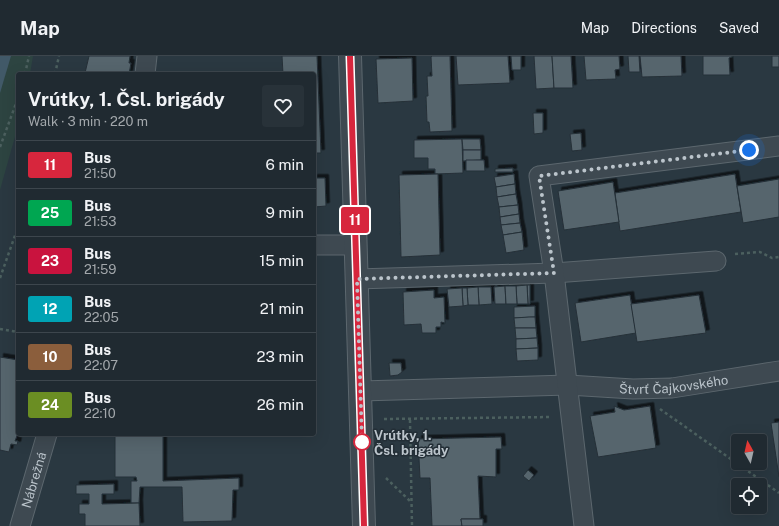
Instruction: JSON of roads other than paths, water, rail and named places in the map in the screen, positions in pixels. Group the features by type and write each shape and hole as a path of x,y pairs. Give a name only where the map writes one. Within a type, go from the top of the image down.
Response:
{"street":[{"path":"145,72 147,56"},
{"path":"350,56 364,526"},
{"path":"584,526 554,273 539,176 779,146"},
{"path":"316,245 356,245"},
{"path":"357,279 554,273 716,261"},
{"name":"Štvrť Čajkovského","path":"361,391 568,385 633,389 672,388 779,371"},
{"name":"Nábrežná","path":"20,526 46,436"}],"water":[{"path":"0,56 11,56 0,93"}],"place":[{"name":"Vrútky, 1. Čsl. brigády","path":"362,442"}]}
